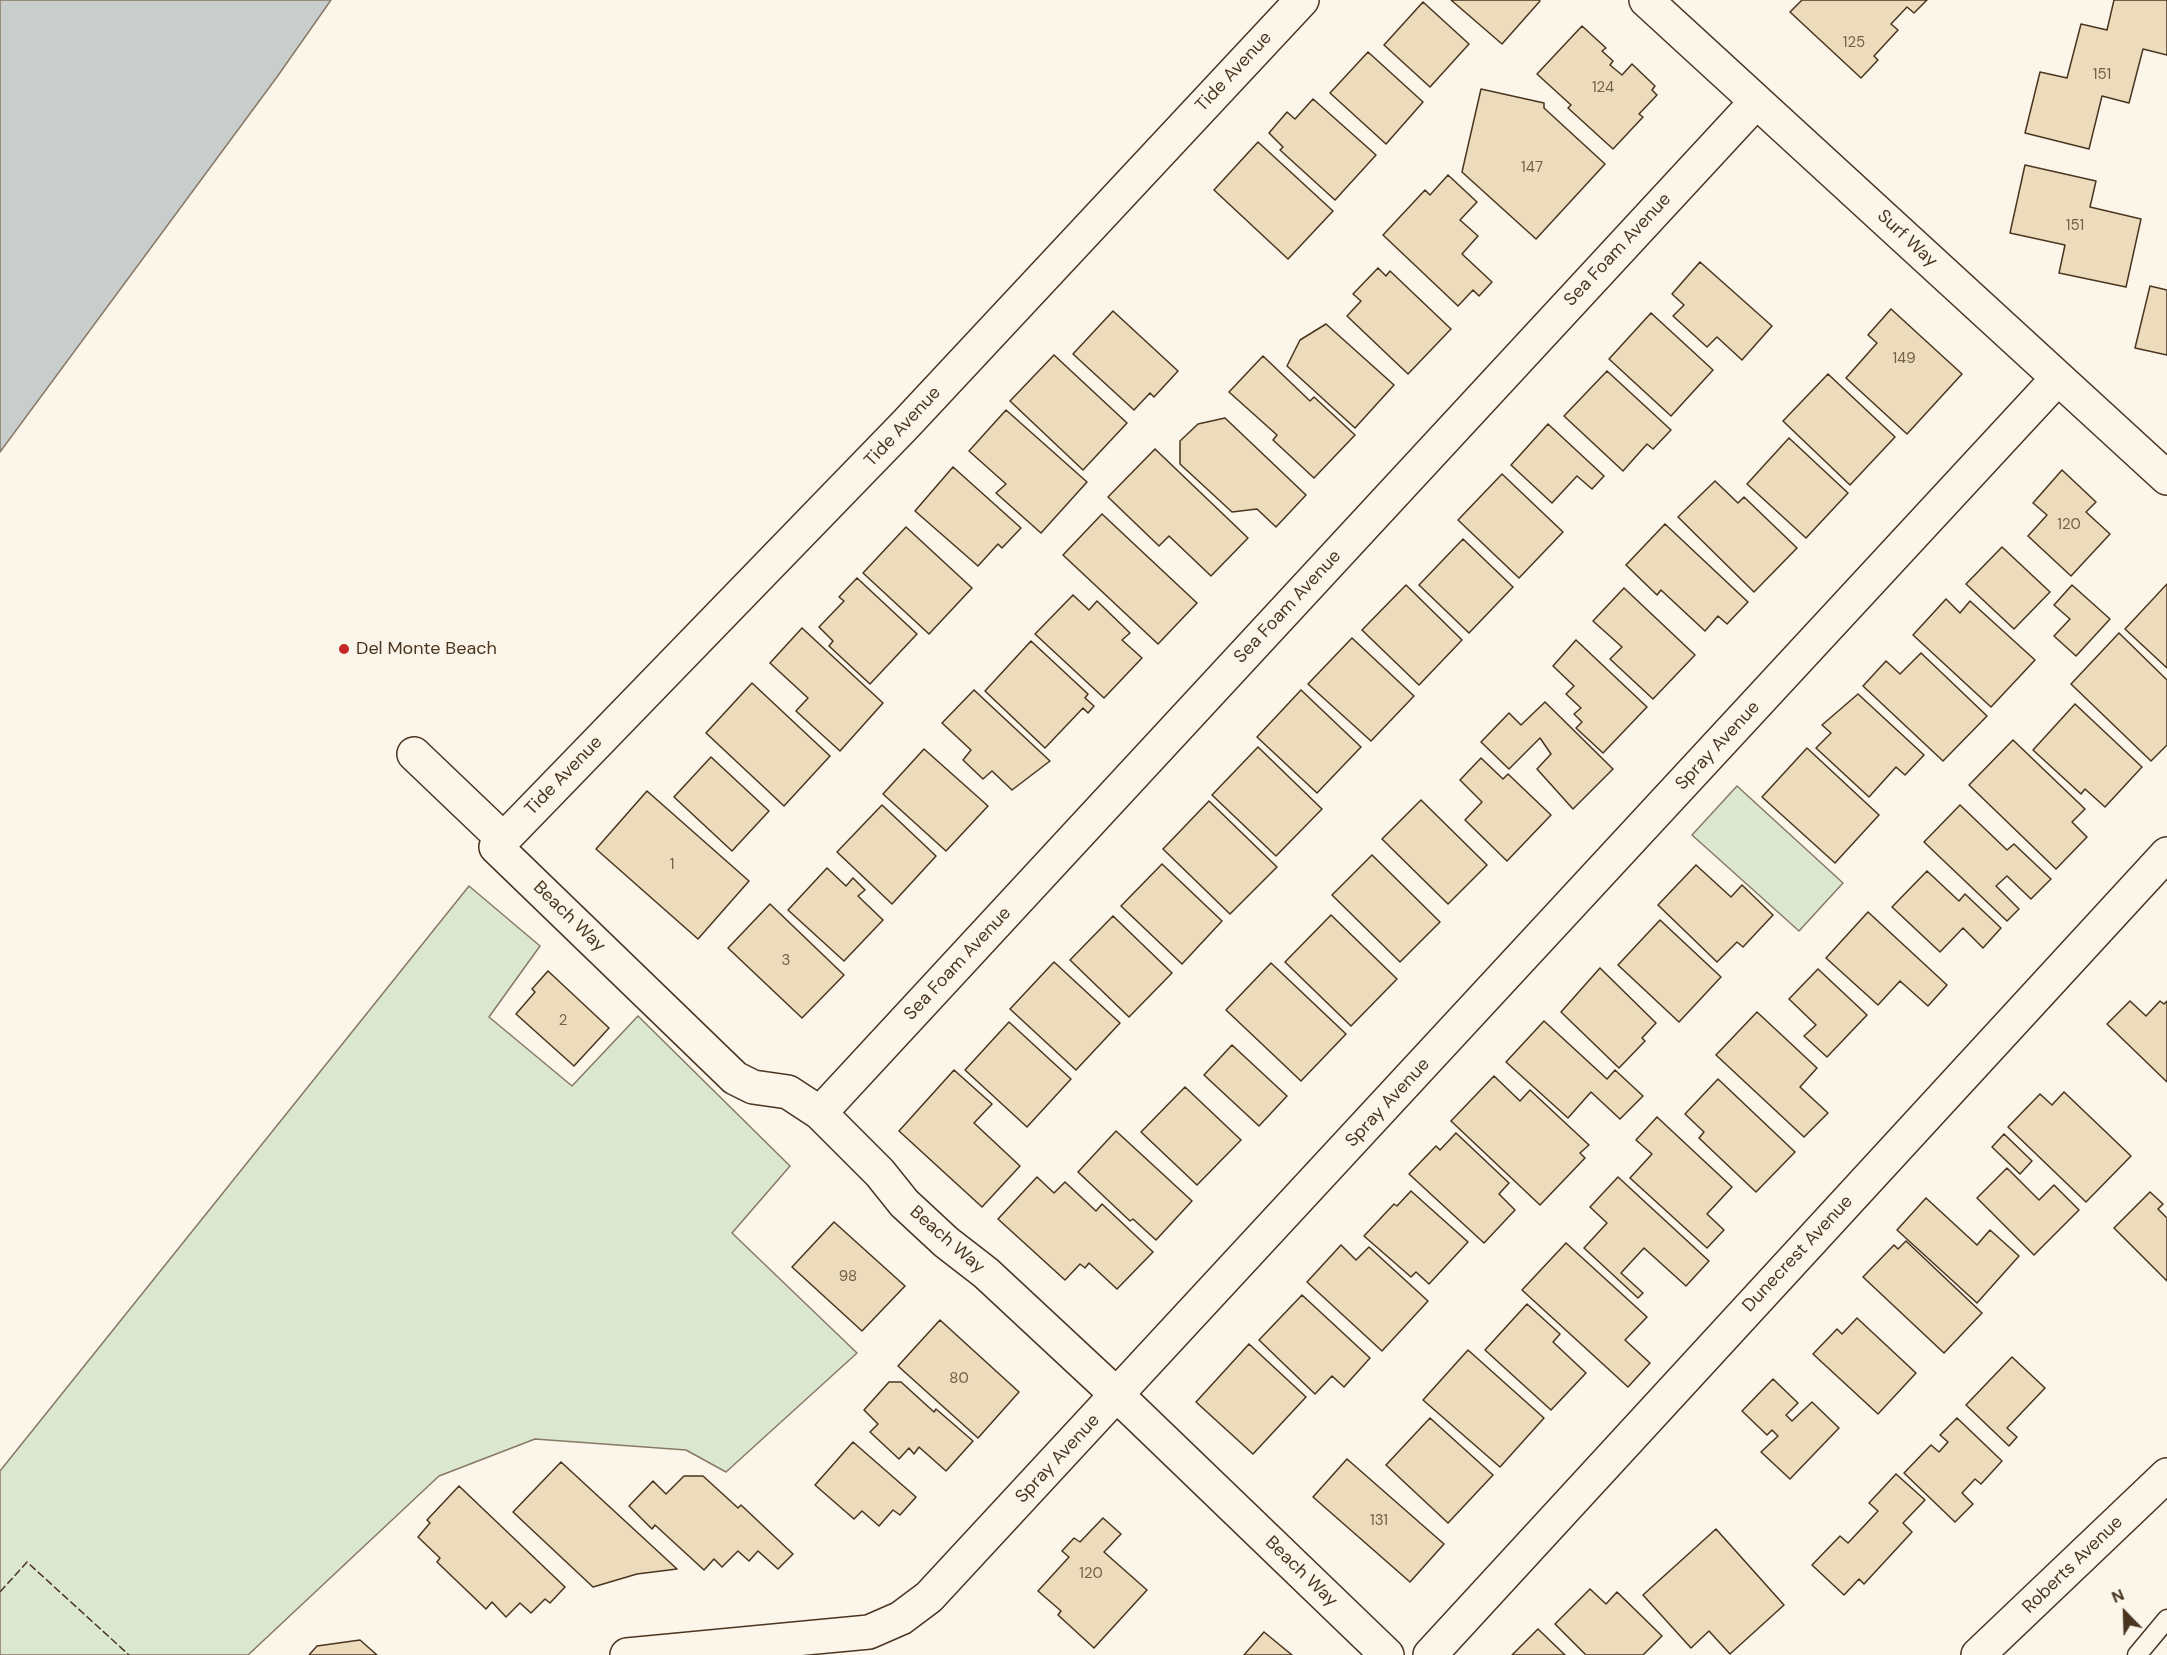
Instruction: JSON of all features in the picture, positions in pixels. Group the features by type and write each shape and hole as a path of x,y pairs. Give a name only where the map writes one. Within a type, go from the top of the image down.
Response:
{"street":[{"name":"Tide Avenue","path":"500,843 898,433 1302,0"},
{"name":"Surf Way","path":"1646,0 2167,478"},
{"name":"Sea Foam Avenue","path":"820,1113 1756,102"},
{"name":"Spray Avenue","path":"627,1655 869,1632 901,1618 929,1597 2058,378"},
{"name":"Beach Way","path":"414,754 735,1078 753,1087 788,1092 820,1113 880,1173 904,1203 946,1242 986,1273 1117,1395 1387,1655"},
{"name":"Dunecrest Avenue","path":"1430,1655 2167,854"},
{"name":"Roberts Avenue","path":"1978,1655 2167,1475"}],"lane":[{"path":"2138,1655 2167,1619"}],"green space":[{"path":"1737,786 1843,883 1799,931 1692,835"},
{"path":"469,886 540,946 489,1017 572,1086 638,1016 790,1166 732,1233 857,1353 726,1472 686,1450 535,1439 439,1476 248,1655 0,1655 0,1471"}],"shaded area":[{"path":"0,0 331,0 277,77 0,452"}],"building":[{"path":"1451,0 1539,0 1540,1 1502,44"},
{"path":"1802,0 1927,0 1914,13 1907,7 1891,24 1898,30 1874,56 1878,60 1861,78 1790,12"},
{"path":"2114,0 2167,0 2167,55 2143,49 2129,103 2102,96 2089,149 2025,133 2040,72 2067,78 2081,24 2107,30"},
{"path":"1423,2 1469,44 1430,87 1384,45"},
{"path":"1582,26 1606,48 1602,51 1613,61 1610,65 1622,75 1632,64 1655,86 1652,90 1657,95 1639,114 1643,117 1613,149 1568,108 1571,105 1537,74"},
{"path":"1368,52 1423,102 1386,144 1330,93"},
{"path":"1481,89 1544,103 1544,108 1605,164 1536,239 1462,172"},
{"path":"1313,99 1376,155 1335,200 1280,150 1283,147 1269,133 1287,112 1295,119"},
{"path":"1258,142 1333,211 1288,259 1214,190"},
{"path":"2025,165 2096,181 2090,207 2141,219 2126,287 2059,273 2065,245 2010,233"},
{"path":"1448,175 1477,202 1460,220 1478,236 1462,254 1492,282 1479,296 1473,290 1458,306 1383,235 1425,190 1430,195"},
{"path":"1700,262 1772,326 1742,360 1717,337 1707,347 1673,316 1684,305 1672,294"},
{"path":"1378,268 1386,276 1390,271 1451,329 1408,374 1347,316 1361,301 1353,294"},
{"path":"2150,286 2167,290 2167,355 2135,348"},
{"path":"1891,309 1962,374 1907,434 1846,378 1877,343 1868,335"},
{"path":"1113,311 1178,371 1154,397 1150,393 1134,410 1073,354"},
{"path":"1651,313 1713,370 1671,416 1609,359"},
{"path":"1326,324 1394,385 1355,428 1287,366 1300,340"},
{"path":"1054,355 1127,423 1083,470 1010,401"},
{"path":"1263,356 1310,401 1314,397 1355,435 1314,478 1273,440 1277,435 1229,392"},
{"path":"1607,371 1671,430 1653,449 1647,444 1623,471 1564,416"},
{"path":"1828,374 1895,437 1850,485 1783,421"},
{"path":"1006,410 1087,482 1041,533 996,493 1006,484 969,451"},
{"path":"1225,418 1306,495 1276,527 1257,509 1232,512 1180,464 1180,441 1198,424"},
{"path":"1548,424 1604,476 1592,489 1577,476 1552,503 1511,465"},
{"path":"1789,438 1848,493 1806,538 1747,484"},
{"path":"1155,449 1248,538 1211,576 1169,536 1159,546 1108,497"},
{"path":"953,467 1021,528 1002,548 998,544 978,566 915,511"},
{"path":"2062,470 2096,502 2086,512 2110,534 2071,576 2028,536 2047,515 2033,503"},
{"path":"1502,474 1563,532 1519,578 1458,520"},
{"path":"1715,481 1738,503 1744,497 1797,548 1754,592 1678,517"},
{"path":"1102,514 1197,603 1158,644 1063,555"},
{"path":"1665,524 1748,602 1727,624 1718,616 1705,631 1661,590 1657,595 1626,565"},
{"path":"906,527 972,588 929,634 863,573"},
{"path":"1463,539 1513,587 1469,633 1419,585"},
{"path":"2002,547 2050,592 2014,629 1966,584"},
{"path":"857,578 917,634 870,684 829,646 833,641 819,627 844,601 839,597"},
{"path":"2167,584 2167,668 2125,629"},
{"path":"1406,585 1462,640 1419,685 1362,630"},
{"path":"2072,585 2110,619 2076,656 2054,636 2070,619 2054,605"},
{"path":"1624,588 1695,655 1653,699 1610,659 1622,647 1593,621"},
{"path":"1073,595 1089,610 1097,601 1130,633 1122,640 1142,658 1104,698 1035,634"},
{"path":"1946,599 1960,613 1970,601 2035,660 1991,707 1913,635"},
{"path":"802,628 883,703 840,751 796,711 808,698 770,663"},
{"path":"2119,633 2167,680 2167,745 2151,761 2071,684"},
{"path":"1352,638 1414,696 1371,741 1308,684"},
{"path":"1576,640 1647,707 1603,753 1576,728 1582,722 1574,714 1581,708 1566,694 1574,686 1553,666"},
{"path":"1031,641 1088,694 1085,698 1094,706 1088,713 1083,708 1045,748 985,691"},
{"path":"1921,653 1987,716 1943,761 1863,686 1886,661 1900,674"},
{"path":"752,683 830,756 784,806 706,733"},
{"path":"974,690 1050,761 1012,790 992,771 983,779 963,760 971,750 942,723"},
{"path":"1301,690 1361,747 1317,793 1257,737"},
{"path":"1858,694 1924,755 1905,775 1896,767 1869,797 1816,748 1831,733 1822,725"},
{"path":"1545,702 1613,769 1573,809 1537,769 1551,754 1540,738 1509,769 1481,742 1509,713 1521,725"},
{"path":"2075,704 2142,767 2105,807 2085,789 2081,794 2033,750"},
{"path":"2013,740 2085,809 2072,822 2087,837 2056,869 1969,785"},
{"path":"1258,747 1322,809 1276,856 1212,795"},
{"path":"1807,748 1879,815 1835,863 1762,797"},
{"path":"924,749 988,806 946,851 883,794"},
{"path":"711,757 769,811 732,851 674,797"},
{"path":"1481,758 1503,779 1508,774 1551,815 1507,861 1465,820 1482,802 1460,780"},
{"path":"647,791 749,881 698,939 596,849"},
{"path":"1421,800 1487,865 1448,904 1382,839"},
{"path":"1209,801 1277,867 1230,914 1163,849"},
{"path":"882,805 936,856 892,904 837,852"},
{"path":"1960,805 2007,850 2014,844 2051,879 2031,899 2007,876 1996,886 2019,909 2007,921 1924,842"},
{"path":"1372,855 1440,922 1400,962 1332,895"},
{"path":"1162,864 1222,921 1182,964 1121,906"},
{"path":"1696,865 1731,897 1742,885 1773,915 1743,947 1737,942 1717,962 1658,905"},
{"path":"827,868 846,886 853,878 865,890 858,896 883,920 844,961 788,910"},
{"path":"1927,871 1959,901 1965,894 2001,928 1983,948 1963,928 1940,952 1892,907"},
{"path":"770,904 844,975 802,1018 728,948"},
{"path":"1868,912 1947,985 1928,1006 1900,981 1878,1005 1826,958"},
{"path":"1331,915 1397,979 1351,1026 1285,962"},
{"path":"1113,916 1172,973 1129,1017 1070,960"},
{"path":"1660,920 1721,977 1679,1022 1618,965"},
{"path":"1054,962 1120,1023 1076,1070 1010,1009"},
{"path":"1271,963 1346,1034 1301,1081 1226,1010"},
{"path":"1600,968 1656,1023 1642,1038 1645,1041 1619,1068 1561,1012"},
{"path":"1818,969 1867,1015 1827,1057 1804,1036 1816,1025 1789,999"},
{"path":"548,971 609,1028 574,1066 516,1014 535,992 532,989"},
{"path":"2130,1001 2146,1016 2160,1001 2164,1004 2167,1001 2167,1082 2107,1024"},
{"path":"1757,1012 1817,1068 1800,1087 1828,1113 1804,1137 1716,1055"},
{"path":"1544,1021 1607,1079 1615,1070 1643,1096 1620,1119 1591,1092 1568,1118 1506,1062"},
{"path":"1009,1022 1071,1079 1027,1127 965,1070"},
{"path":"1232,1045 1287,1096 1259,1126 1204,1075"},
{"path":"954,1070 992,1104 974,1123 1020,1166 982,1207 899,1131"},
{"path":"1494,1076 1520,1101 1530,1090 1589,1145 1580,1153 1585,1158 1540,1205 1451,1121"},
{"path":"1718,1079 1795,1152 1756,1192 1699,1138 1704,1132 1685,1114"},
{"path":"1185,1087 1241,1140 1197,1185 1141,1132"},
{"path":"2064,1092 2131,1156 2086,1202 2008,1127 2040,1094 2052,1105"},
{"path":"1657,1117 1732,1187 1707,1214 1724,1230 1707,1248 1630,1178 1652,1154 1636,1140"},
{"path":"1116,1131 1192,1201 1156,1240 1133,1219 1130,1221 1078,1172"},
{"path":"1456,1133 1509,1183 1499,1194 1515,1210 1484,1243 1409,1174 1436,1146 1440,1150"},
{"path":"2004,1134 2032,1161 2020,1174 1992,1147"},
{"path":"2007,1168 2039,1200 2054,1185 2079,1210 2034,1255 1977,1198"},
{"path":"1037,1177 1054,1193 1065,1182 1096,1211 1102,1204 1153,1252 1117,1289 1089,1263 1085,1268 1080,1264 1065,1280 998,1219"},
{"path":"1618,1177 1709,1261 1686,1286 1644,1248 1621,1273 1643,1293 1638,1298 1584,1248 1607,1223 1590,1207"},
{"path":"1411,1191 1468,1242 1429,1284 1416,1272 1411,1277 1364,1236 1394,1204 1397,1206"},
{"path":"2150,1192 2163,1204 2158,1209 2167,1218 2167,1281 2114,1228"},
{"path":"1926,1198 1977,1245 1990,1230 2019,1256 1977,1303 1897,1230"},
{"path":"834,1222 905,1286 862,1331 792,1267"},
{"path":"1906,1241 1982,1313 1944,1353 1863,1277 1894,1245 1898,1249"},
{"path":"1566,1243 1647,1317 1625,1340 1650,1363 1628,1387 1522,1290"},
{"path":"1341,1245 1356,1260 1369,1247 1428,1301 1382,1351 1307,1282"},
{"path":"1302,1295 1370,1358 1344,1387 1332,1376 1315,1394 1259,1340"},
{"path":"1527,1304 1560,1334 1553,1342 1586,1373 1551,1410 1485,1350"},
{"path":"1857,1318 1916,1373 1878,1414 1813,1354 1837,1329 1842,1334"},
{"path":"940,1320 1019,1392 978,1438 898,1366"},
{"path":"1249,1344 1306,1397 1253,1454 1196,1402"},
{"path":"1468,1350 1544,1418 1500,1467 1423,1400"},
{"path":"2012,1357 2045,1388 2007,1428 2017,1437 2009,1446 1966,1405"},
{"path":"1773,1379 1798,1403 1786,1415 1792,1421 1812,1402 1839,1428 1790,1479 1761,1452 1778,1436 1772,1430 1767,1435 1742,1411"},
{"path":"889,1382 901,1382 934,1412 936,1409 973,1441 946,1471 919,1447 914,1454 909,1448 899,1459 870,1432 878,1424 864,1410"},
{"path":"1430,1418 1493,1475 1448,1523 1386,1465"},
{"path":"1957,1418 2002,1461 1981,1484 1975,1479 1962,1493 1973,1504 1955,1522 1904,1473 1931,1445 1939,1452 1948,1442 1940,1435"},
{"path":"853,1442 916,1497 900,1515 893,1510 879,1526 862,1511 854,1519 815,1485"},
{"path":"1347,1459 1444,1544 1410,1582 1313,1497"},
{"path":"561,1462 677,1569 637,1574 593,1587 513,1512"},
{"path":"1896,1474 1925,1500 1903,1523 1912,1532 1864,1584 1859,1579 1844,1595 1812,1565 1840,1536 1848,1543 1878,1511 1869,1503"},
{"path":"684,1476 703,1476 738,1508 741,1505 793,1554 778,1569 758,1551 749,1561 738,1551 722,1567 714,1559 704,1570 655,1525 652,1529 629,1506 653,1481 666,1494"},
{"path":"459,1486 565,1587 550,1603 545,1599 531,1613 520,1603 506,1617 492,1602 486,1609 437,1562 440,1558 418,1537 430,1523 427,1520"},
{"path":"1103,1518 1121,1534 1104,1552 1147,1590 1094,1648 1058,1615 1061,1611 1038,1591 1069,1557 1062,1551 1074,1538 1080,1542"},
{"path":"1716,1529 1784,1605 1730,1654 1709,1631 1691,1648 1643,1595"},
{"path":"1590,1589 1606,1604 1617,1592 1662,1636 1643,1655 1586,1655 1555,1624"},
{"path":"1538,1629 1565,1655 1512,1655"},
{"path":"1264,1632 1292,1655 1244,1655"},
{"path":"360,1640 377,1655 309,1655 317,1646"}],"fence":[{"path":"0,1592 27,1562 129,1655"}],"place":[{"name":"Del Monte Beach","path":"344,649"}]}
